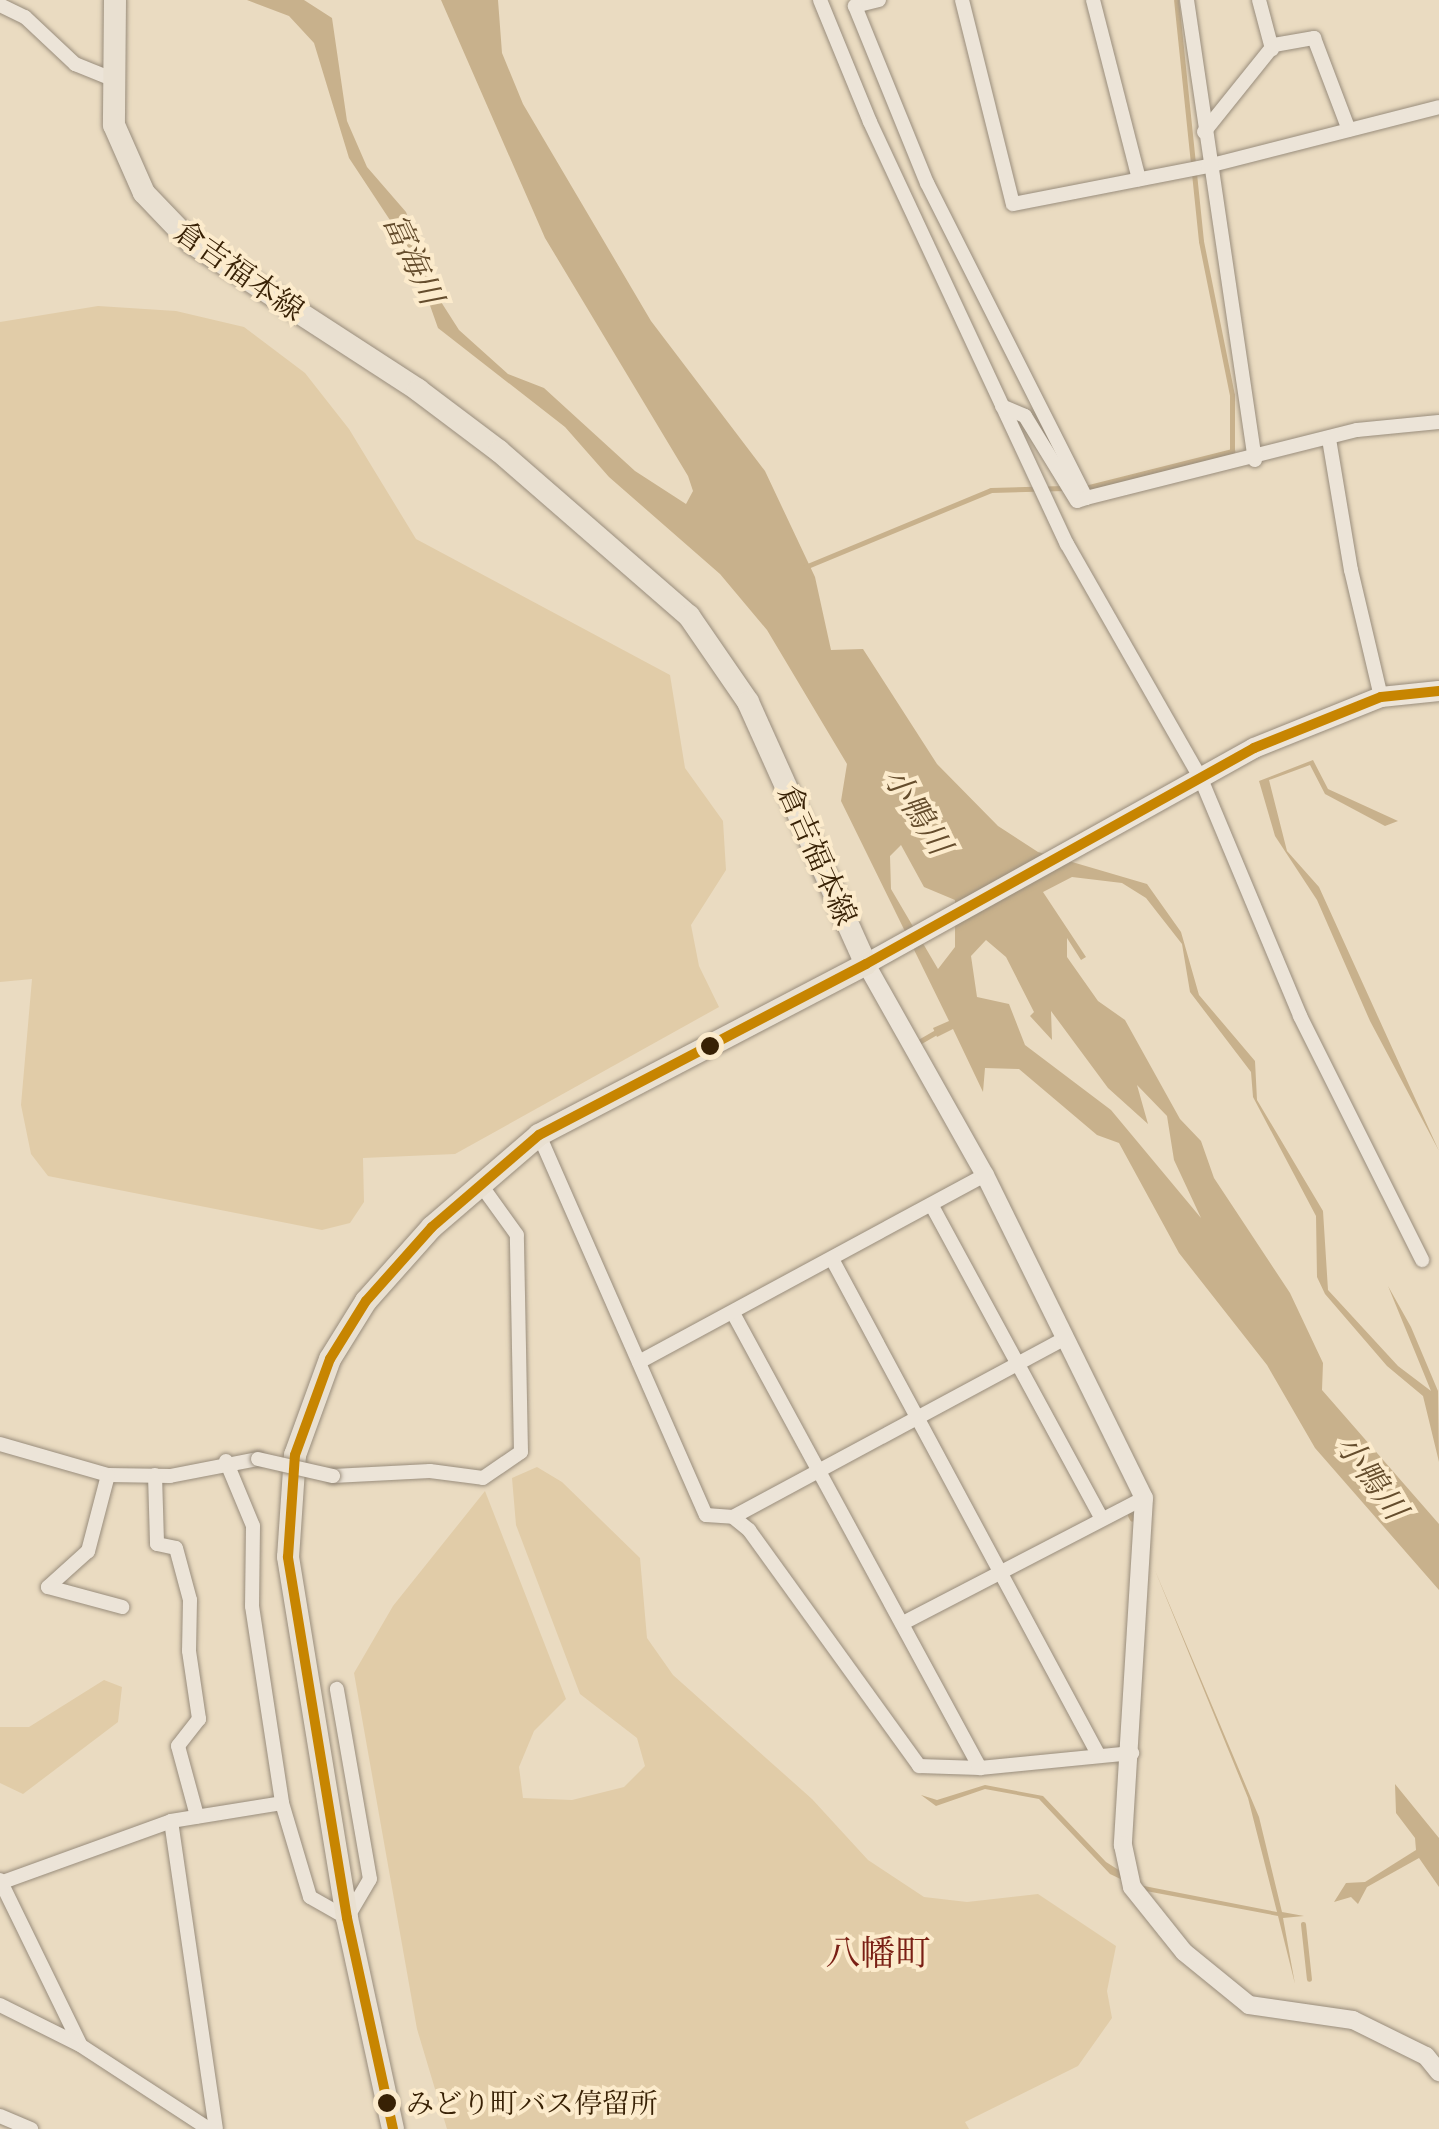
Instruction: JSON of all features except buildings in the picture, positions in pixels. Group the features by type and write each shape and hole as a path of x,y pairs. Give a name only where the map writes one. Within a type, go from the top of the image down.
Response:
{"main road":[{"name":"倉吉福本線","path":"115,0 110,78 126,160 166,220 220,264 418,390 499,451 689,616 748,702 866,964 539,1135 432,1227 366,1301 330,1359 296,1454 287,1511 291,1592 347,1918 393,2129"},
{"path":"866,964 1319,718 1381,697 1439,691"}],"street":[{"path":"820,0 1002,406 1068,544 1201,779 1300,1016 1422,1260"},
{"path":"879,0 855,6 927,184 1086,498"},
{"path":"962,0 1013,204 1208,166 1439,107"},
{"path":"1093,0 1139,179"},
{"path":"1187,0 1208,166 1256,460"},
{"path":"1259,0 1272,48"},
{"path":"0,4 26,17 75,64 110,78"},
{"path":"1204,132 1272,48 1314,38 1348,130"},
{"path":"1002,406 1025,416 1077,501 1330,439 1439,422"},
{"path":"1330,439 1351,570 1381,697"},
{"path":"866,964 985,1175 1144,1498 1124,1845 1132,1888 1184,1952 1249,2005 1352,2020 1426,2056 1439,2072"},
{"path":"539,1135 706,1515 732,1517 1066,1338"},
{"path":"639,1362 985,1175"},
{"path":"0,1444 108,1476 155,1476 226,1461 258,1460 334,1476 430,1471 484,1478 522,1452 517,1235 481,1185"},
{"path":"932,1206 1102,1519"},
{"path":"832,1259 1100,1756"},
{"path":"733,1313 822,1468 980,1768"},
{"path":"226,1461 253,1526 252,1606 282,1803 310,1897 347,1918 370,1879 337,1689"},
{"path":"108,1476 88,1551 48,1588 122,1607"},
{"path":"155,1476 157,1544 176,1548 190,1600 199,1718 178,1746 198,1816"},
{"path":"905,1622 1144,1498"},
{"path":"732,1517 749,1530 919,1766 980,1768 1132,1752"},
{"path":"80,2045 0,1881 171,1821 282,1803"},
{"path":"171,1821 213,2129"},
{"path":"0,2005 80,2045 213,2129"},
{"path":"0,2116 31,2129"}],"shaded area":[{"path":"98,306 176,311 244,327 305,373 349,429 416,539 670,675 685,768 723,821 726,870 691,925 699,966 719,1007 455,1154 363,1158 364,1202 350,1223 322,1230 48,1176 31,1154 21,1105 32,979 0,982 0,322"},
{"path":"537,1467 562,1482 640,1558 647,1638 673,1675 812,1799 868,1860 924,1897 967,1902 1038,1894 1116,1946 1107,1991 1112,2018 1078,2066 965,2122 969,2129 447,2129 417,2029 354,1673 393,1606 485,1491 566,1699 534,1731 519,1767 523,1798 572,1800 624,1787 645,1766 637,1738 580,1694 516,1525 512,1478"},
{"path":"104,1680 122,1687 118,1722 23,1794 0,1783 0,1727 29,1727"}],"water":[{"name":"小鴨川","path":"247,0 304,0 332,18 347,121 367,167 406,212 436,294 459,330 508,374 544,388 635,471 686,504 693,491 688,476 545,238 441,0 498,0 502,53 523,104 651,321 765,471 815,577 831,650 863,649 937,764 998,826 1038,852 1147,884 1181,932 1199,995 1255,1061 1257,1100 1323,1211 1328,1290 1398,1366 1431,1391 1388,1286 1411,1327 1438,1391 1439,1462 1423,1396 1387,1366 1325,1294 1317,1277 1316,1216 1253,1097 1251,1072 1190,992 1182,944 1146,898 1122,883 1072,877 1043,892 1086,957 1081,960 1067,938 1067,957 1098,1001 1125,1020 1180,1119 1201,1141 1214,1178 1290,1293 1323,1363 1322,1390 1439,1524 1439,1590 1315,1448 1267,1365 1179,1253 1119,1143 1097,1135 1019,1069 985,1068 983,1092 953,1029 937,1037 933,1028 949,1021 841,801 847,764 767,630 720,574 609,477 565,427 438,328 411,252 349,158 314,43 289,16","holes":["901,845 924,887 955,900 955,947 938,969 891,889 890,856","986,940 1006,957 1034,1012 1030,1016 1052,1040 1051,1011 1108,1088 1148,1124 1137,1085 1167,1116 1174,1160 1201,1218 1111,1110 1025,1045 1009,1004 977,997 971,956"]},
{"path":"1313,760 1328,789 1398,821 1385,826 1325,794 1310,765 1269,780 1287,851 1319,887 1439,1151 1370,1021 1317,900 1275,836 1259,781"},
{"path":"1154,1568 1259,1817 1282,1912 1304,1916 1283,1918 1295,1984 1278,1916 1146,1891 1110,1874 1039,1799 985,1789 936,1806 921,1795 937,1800 985,1785 1043,1796 1106,1862 1144,1886 1277,1912 1248,1798"},
{"path":"1395,1784 1439,1838 1439,1887 1419,1858 1367,1887 1358,1904 1351,1897 1334,1902 1346,1883 1365,1882 1416,1850 1415,1838 1396,1813"}],"waterway":[{"path":"1085,488 1232,451 1232,395 1201,241 1176,0"},
{"path":"805,567 991,490 1064,488"},
{"path":"917,1043 938,1031"},
{"path":"1130,1515 1132,1519"},
{"path":"1303,1924 1309,1979"}],"transit line":[{"path":"393,2129 347,1918 288,1557 295,1455 330,1359 366,1301 432,1227 539,1135 866,964 1254,748 1381,697 1439,691"}],"place":[{"name":"みどり町バス停留所","path":"387,2103"}],"district":[{"name":"八幡町","path":"878,1953"}],"water label":[{"name":"富海川","path":"413,259"}]}
